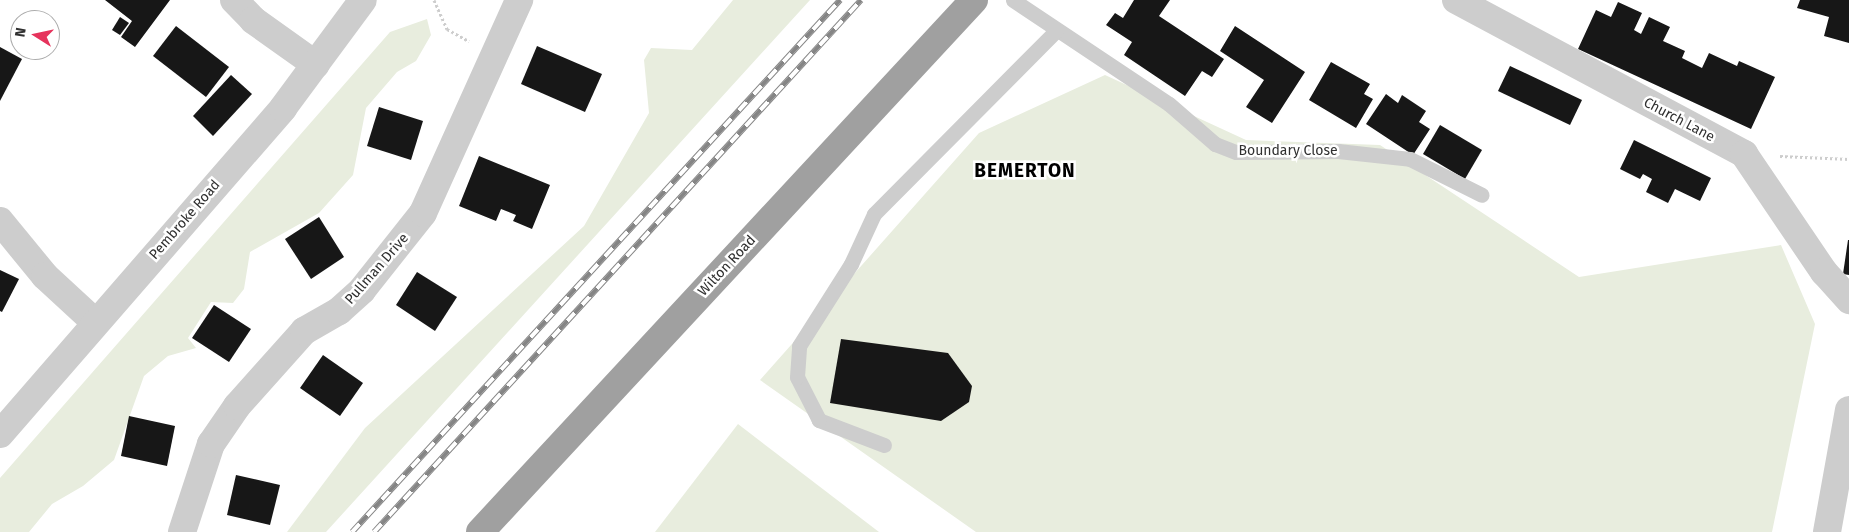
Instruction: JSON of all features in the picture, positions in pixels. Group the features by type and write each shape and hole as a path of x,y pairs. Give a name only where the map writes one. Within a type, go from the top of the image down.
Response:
{"highway":[{"name":"Wilton Road","path":"480,532 974,0"}],"street":[{"path":"234,0 253,20 316,65"},
{"name":"Pembroke Road","path":"0,434 277,115 363,0"},
{"name":"Pullman Drive","path":"182,532 211,444 236,406 304,331 339,311 362,290 423,213 495,56 518,0"},
{"name":"Church Lane","path":"1456,0 1744,154 1824,272 1849,300"},
{"path":"0,221 46,276 96,323"},
{"path":"1827,532 1849,410"}],"lane":[{"name":"Boundary Close","path":"1013,0 1169,104 1215,144 1236,152 1338,151 1410,159 1482,195"},
{"path":"884,446 819,420 797,377 800,346 851,264 874,214 1056,30"}],"path":[{"path":"434,0 447,29 495,56"},
{"path":"1744,154 1849,159"}],"shaded area":[{"path":"733,0 810,0 326,532 287,532 365,428 584,226 649,113 644,60 651,48 692,50"},
{"path":"427,19 431,35 416,61 397,72 366,108 353,175 319,213 250,252 244,289 233,303 211,302 188,338 196,348 168,356 144,376 114,460 83,486 52,504 29,532 0,532 0,478 390,32"},
{"path":"1105,75 1246,140 1380,145 1579,277 1781,245 1815,324 1772,532 976,532 760,380 979,133"},
{"path":"738,424 879,532 655,532"}],"building":[{"path":"105,0 170,0 135,47 121,37 132,21"},
{"path":"1134,0 1170,0 1159,16 1224,59 1212,77 1202,71 1185,96 1124,55 1132,42 1106,25 1115,13 1123,18"},
{"path":"1800,0 1849,0 1849,43 1824,36 1829,17 1797,8"},
{"path":"1618,2 1642,13 1634,30 1641,34 1649,17 1670,27 1663,41 1685,51 1682,58 1702,68 1709,53 1737,66 1739,61 1775,77 1751,129 1578,49 1596,10 1611,17"},
{"path":"120,17 129,23 120,35 112,30"},
{"path":"176,26 229,67 206,97 153,56"},
{"path":"1235,26 1305,72 1272,123 1246,107 1264,80 1220,51"},
{"path":"537,46 602,74 585,112 521,84"},
{"path":"0,47 10,52 10,60 21,60 0,101"},
{"path":"1331,62 1370,84 1364,94 1373,99 1356,128 1309,100"},
{"path":"1510,66 1582,100 1570,125 1498,91"},
{"path":"231,75 252,94 213,136 193,116"},
{"path":"1386,94 1398,103 1402,95 1426,111 1419,122 1430,129 1413,155 1366,124"},
{"path":"379,107 423,121 411,160 367,146"},
{"path":"1440,125 1482,150 1465,179 1423,154"},
{"path":"1634,140 1711,178 1700,201 1675,189 1668,203 1646,192 1652,179 1643,174 1640,179 1620,169"},
{"path":"479,156 550,185 532,229 513,221 516,215 501,209 496,221 459,206"},
{"path":"319,217 344,257 311,279 285,239"},
{"path":"1849,240 1849,275 1843,274"},
{"path":"0,270 19,279 2,312 0,311"},
{"path":"417,272 457,297 435,331 396,305"},
{"path":"214,305 251,329 229,362 192,338"},
{"path":"841,339 948,353 972,386 969,402 941,421 830,403"},
{"path":"323,355 363,383 340,416 300,388"},
{"path":"129,416 175,426 167,466 121,456"},
{"path":"236,475 280,485 270,525 227,515"}],"railway":[{"path":"352,532 840,0"},
{"path":"374,532 861,0"}],"district":[{"name":"BEMERTON","path":"1025,171"}]}
